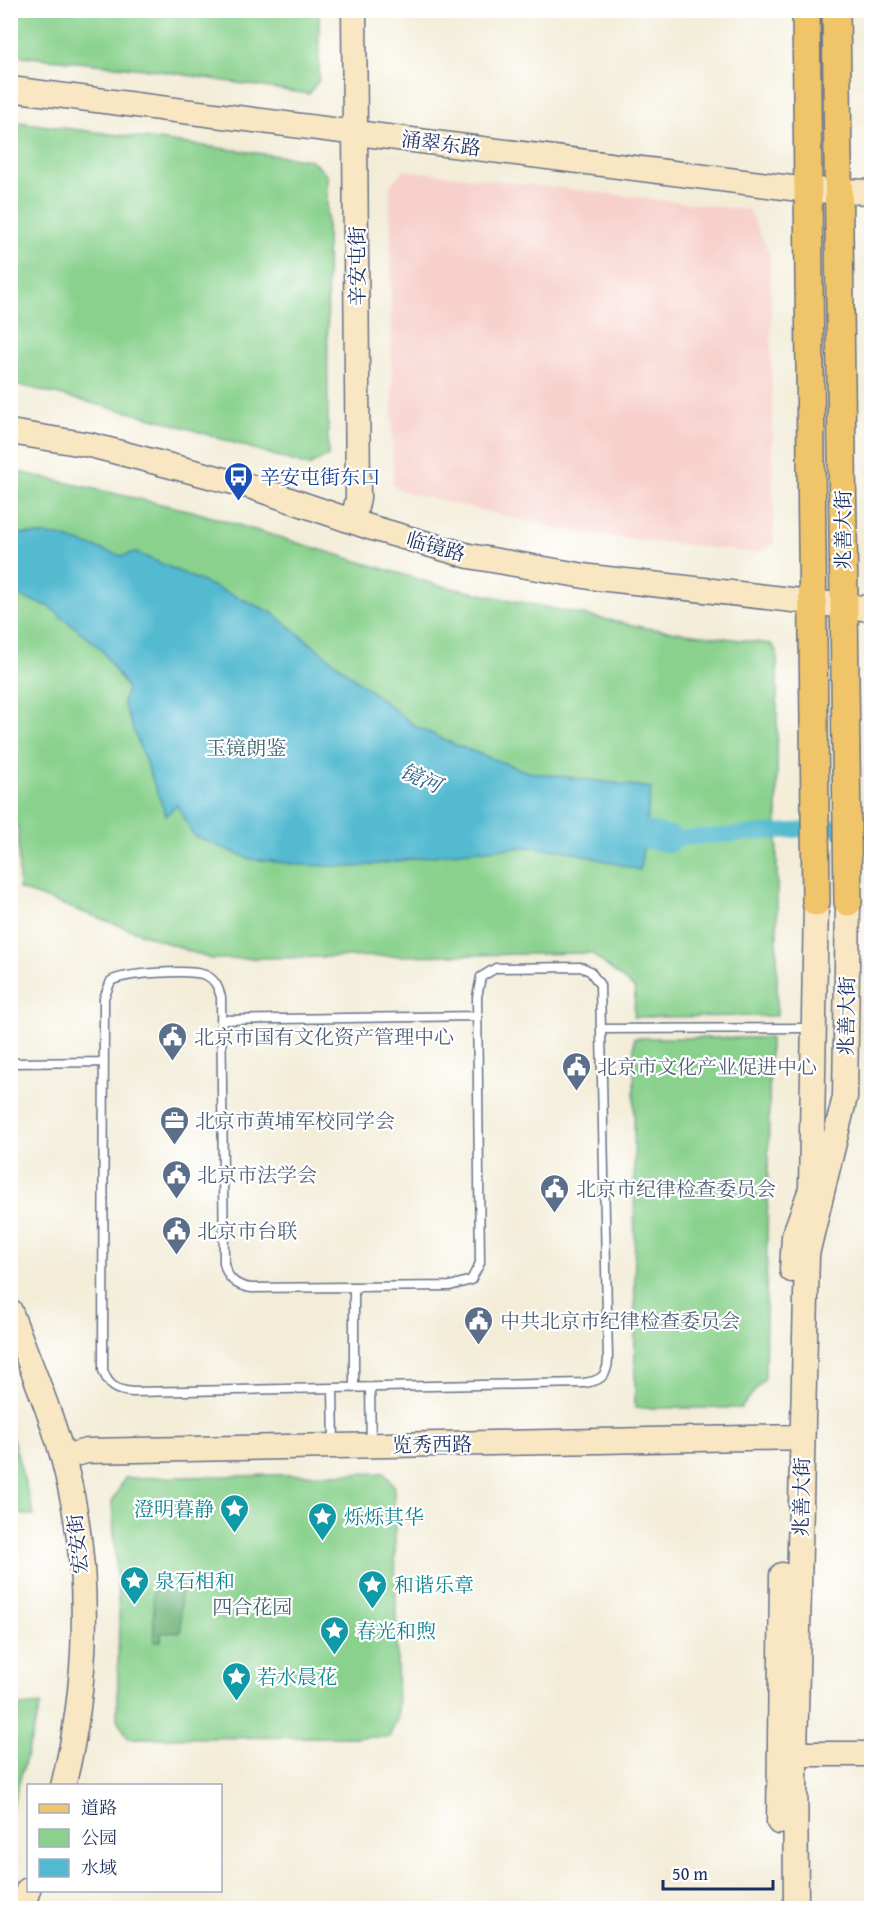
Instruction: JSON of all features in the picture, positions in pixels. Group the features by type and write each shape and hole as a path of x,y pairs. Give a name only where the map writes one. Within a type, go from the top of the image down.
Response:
{"main road":[{"name":"兆善大街","path":"806,10 816,902"},
{"name":"兆善大街","path":"836,10 848,902"}],"street":[{"name":"辛安屯街","path":"352,521 358,498 354,10"},
{"name":"涌翠东路","path":"10,89 807,190 872,192"},
{"name":"临镜路","path":"10,432 90,445 252,487 352,521 469,555 590,577 872,609"},
{"name":"兆善大街","path":"780,1908 794,1437 794,1236 811,1189 816,902"},
{"name":"兆善大街","path":"794,1437 807,1254 845,1097 848,902"},
{"name":"宏安街","path":"10,1311 63,1457 72,1494 80,1560 83,1624 78,1694 63,1784"},
{"name":"览秀西路","path":"63,1457 87,1451 794,1437"},
{"name":"兆善大街","path":"786,1754 796,1908"},
{"path":"786,1754 872,1754"},
{"path":"22,1908 27,1892"}],"lane":[{"path":"581,967 596,977 600,985 601,1029 608,1360 604,1376 597,1381 133,1392 114,1388 106,1380 104,1370 104,998 111,981 126,975 205,975 218,987 221,1020 224,1263 226,1274 240,1286 251,1288 462,1284 471,1280 480,1263 478,986 481,977 496,968 581,967"},
{"path":"221,1020 478,1016"},
{"path":"601,1029 814,1028"},
{"path":"10,1063 104,1062"},
{"path":"354,1287 354,1388"},
{"path":"370,1388 371,1445"},
{"path":"333,1389 334,1446"}],"shaded area":[{"path":"404,170 749,210 770,255 774,543 758,553 570,532 409,493 393,486 390,185"}],"green space":[{"path":"11,10 319,11 319,80 309,94 154,70 11,55"},
{"path":"10,121 311,160 327,175 328,456 308,466 164,421 11,383"},
{"name":"玉镜朗鉴","path":"10,470 192,511 437,585 647,628 771,644 777,652 777,1016 634,1017 635,989 591,953 211,959 19,889 18,826 10,826"},
{"path":"634,1038 770,1038 765,1378 741,1408 635,1408"},
{"path":"10,1432 14,1443 34,1515 11,1514"},
{"name":"四合花园","path":"384,1473 394,1486 398,1717 389,1737 128,1738 117,1719 119,1615 112,1502 125,1478"},
{"path":"153,1573 161,1573 162,1584 180,1584 181,1632 161,1633 161,1641 154,1642"},
{"path":"41,1704 11,1811 11,1707"}],"water":[{"path":"11,533 59,536 122,556 135,552 271,612 415,726 456,745 528,772 651,788 640,870 568,851 529,847 468,851 356,867 304,865 250,859 194,836 177,805 166,815 123,703 127,688 101,649 48,606 11,594"}],"waterway":[{"name":"镜河","path":"669,839 872,825"},
{"name":"镜河","path":"608,828 669,839"}],"place":[{"name":"辛安屯街东口","path":"239,502"},
{"name":"北京市国有文化资产管理中心","path":"173,1062"},
{"name":"北京市文化产业促进中心","path":"576,1092"},
{"name":"北京市黄埔军校同学会","path":"174,1146"},
{"name":"北京市法学会","path":"176,1200"},
{"name":"北京市纪律检查委员会","path":"555,1214"},
{"name":"北京市台联","path":"176,1256"},
{"name":"中共北京市纪律检查委员会","path":"479,1346"},
{"name":"澄明暮静","path":"235,1534"},
{"name":"烁烁其华","path":"323,1542"},
{"name":"泉石相和","path":"134,1606"},
{"name":"和谐乐章","path":"373,1610"},
{"name":"春光和煦","path":"335,1656"},
{"name":"若水晨花","path":"236,1702"}]}
